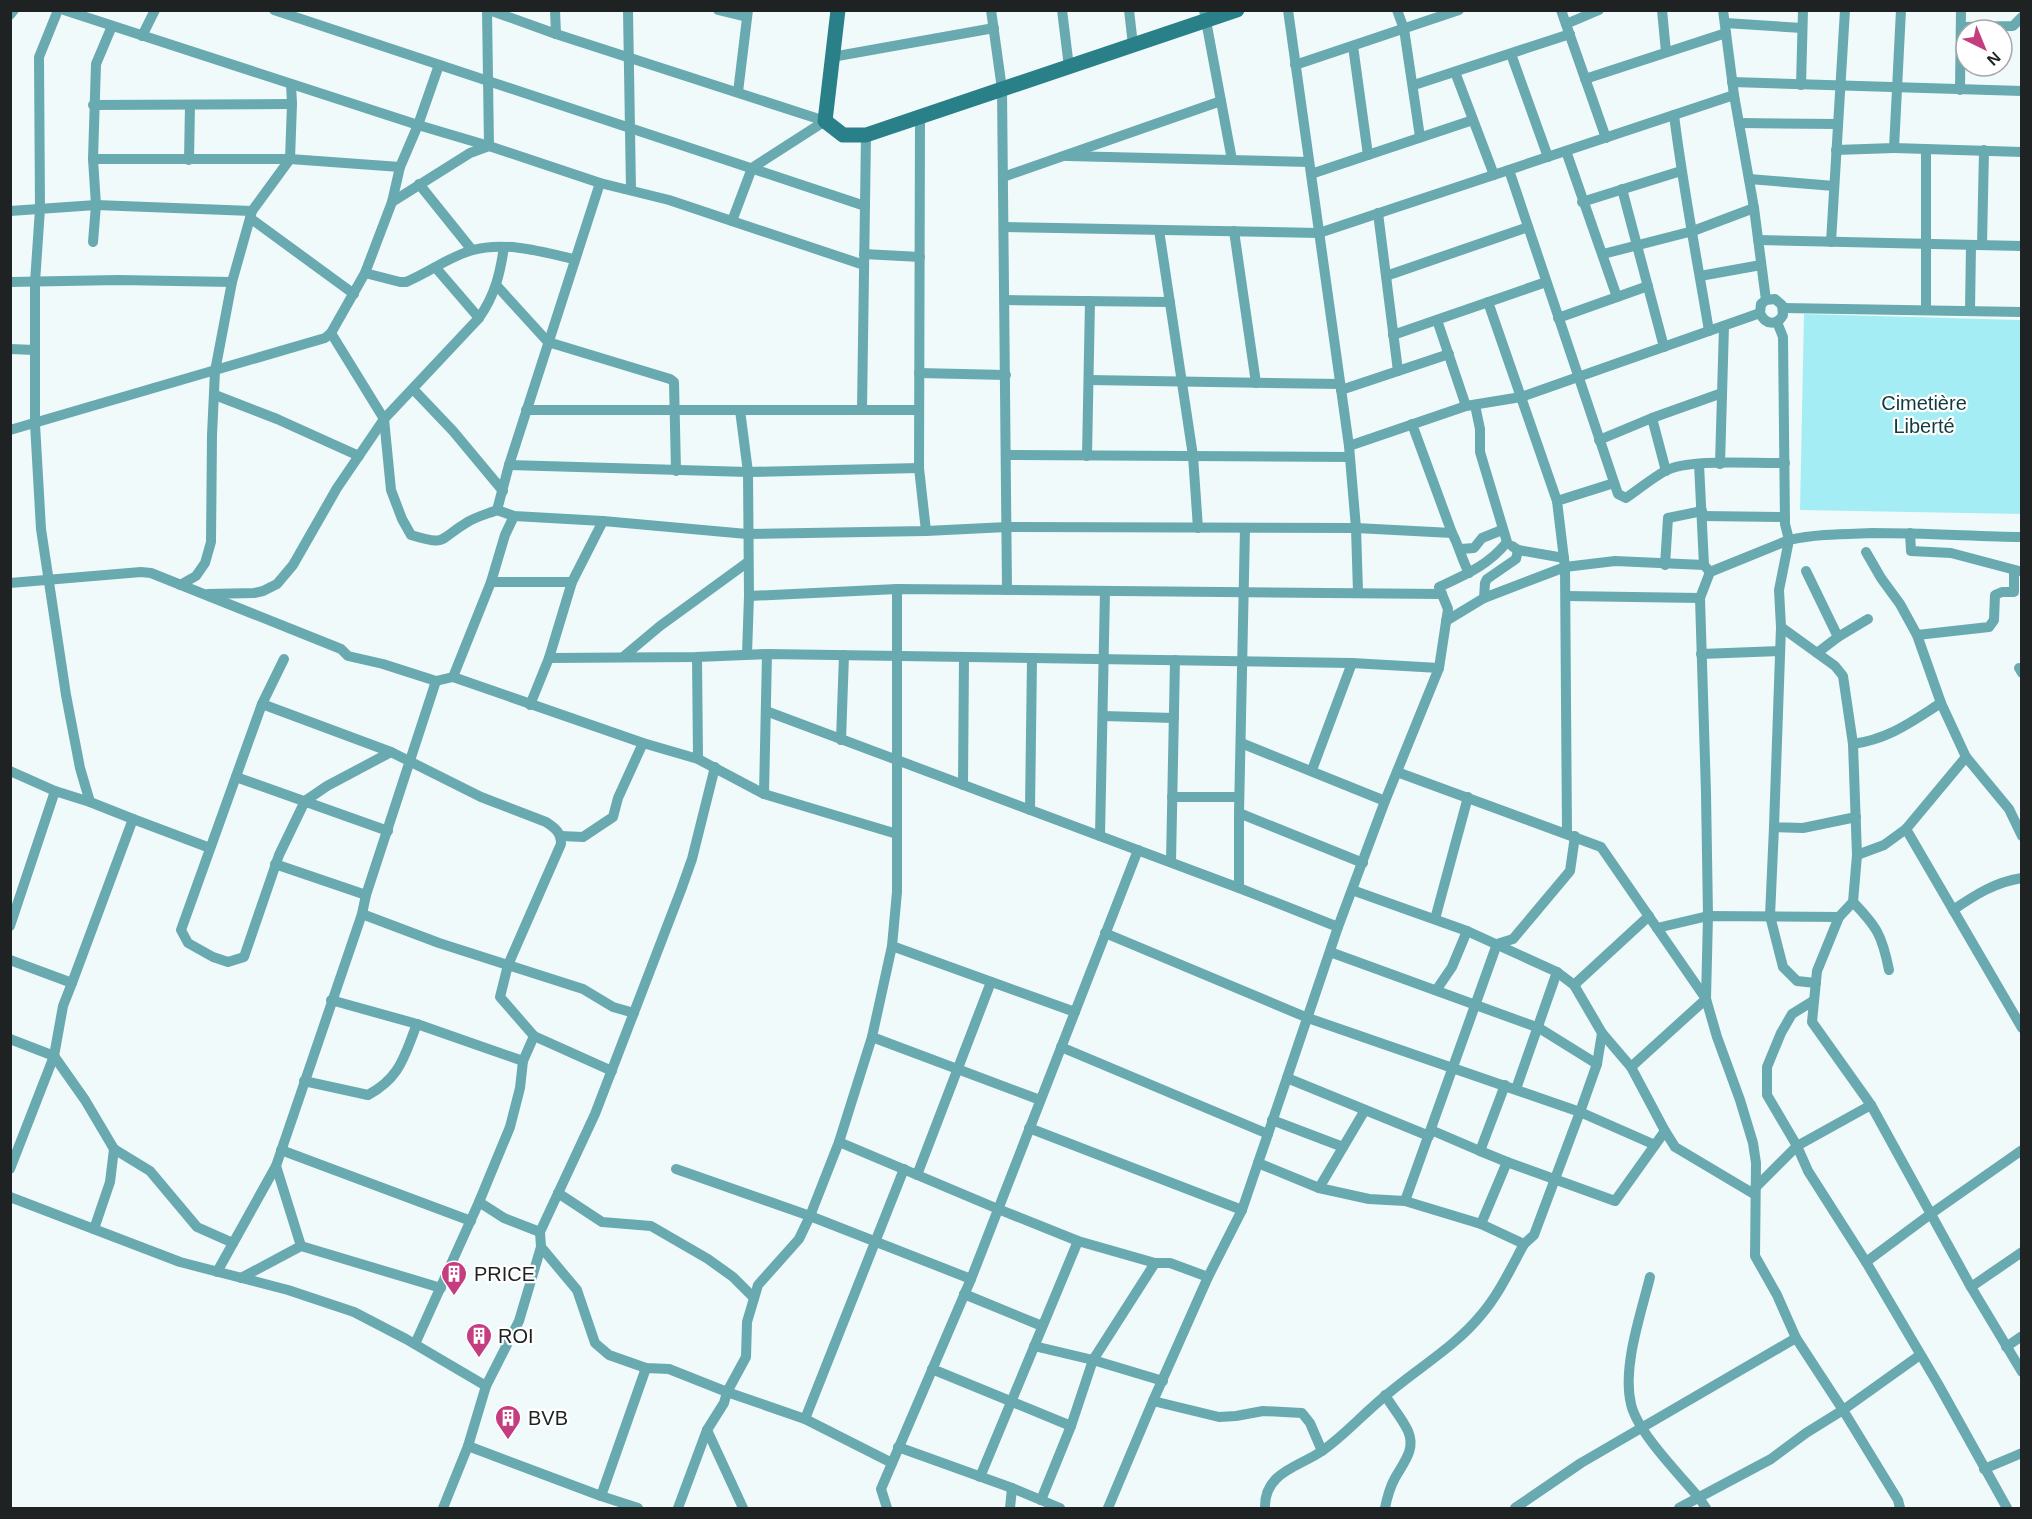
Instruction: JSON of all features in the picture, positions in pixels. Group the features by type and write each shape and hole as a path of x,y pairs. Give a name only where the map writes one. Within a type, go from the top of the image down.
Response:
{"street":[{"path":"10,15 14,10"},
{"path":"58,10 39,57 40,209 35,282 35,424 40,520 66,695 80,768 90,802"},
{"path":"64,10 600,183 631,190 864,260 920,257"},
{"path":"142,36 155,10"},
{"path":"274,10 865,206"},
{"path":"489,146 488,10 825,121 843,135 866,135 1133,45 1205,16 1238,10"},
{"path":"555,10 556,34"},
{"path":"628,10 631,190"},
{"path":"718,10 747,14 738,92"},
{"path":"825,121 838,10"},
{"path":"992,10 1002,89 1007,455 1006,590"},
{"path":"1062,10 1069,67"},
{"path":"1129,10 1133,45"},
{"path":"1288,10 1349,452 1356,528 1358,592"},
{"path":"1397,10 1404,29 1420,137"},
{"path":"1295,65 1459,10"},
{"path":"1562,10 1606,138"},
{"path":"1414,85 1511,54 1568,29 1599,10"},
{"path":"1662,10 1666,52"},
{"path":"1723,10 1766,300"},
{"path":"1801,85 1803,10"},
{"path":"1831,242 1845,10"},
{"path":"1894,148 1900,10"},
{"path":"1205,16 1232,160"},
{"path":"93,242 96,205 93,105 96,64 112,26"},
{"path":"832,57 994,28"},
{"path":"1585,79 1666,52 1725,28 1802,28"},
{"path":"1353,46 1368,155"},
{"path":"1511,54 1548,157"},
{"path":"10,430 319,340 331,333 365,273 392,202 400,167 418,125 439,65"},
{"path":"1455,72 1494,175"},
{"path":"1960,78 1960,90"},
{"path":"1732,82 2022,91"},
{"path":"180,585 196,576 205,562 211,542 215,371 232,282 251,215 290,159 291,84"},
{"path":"1004,227 1319,233 1734,96"},
{"path":"1003,177 1221,100"},
{"path":"93,105 292,104"},
{"path":"189,160 190,105"},
{"path":"1674,115 1681,171 1709,331"},
{"path":"920,117 919,468 926,531"},
{"path":"1311,174 1473,120"},
{"path":"732,221 752,168 825,121"},
{"path":"1739,123 1837,124"},
{"path":"862,410 866,135"},
{"path":"392,202 470,153 489,146"},
{"path":"1836,150 1926,148 2022,152"},
{"path":"1926,148 1926,310"},
{"path":"1970,311 1984,150"},
{"path":"1566,151 1617,297"},
{"path":"1067,156 1309,162"},
{"path":"93,159 290,159 400,167"},
{"path":"1509,170 1618,494 1626,498 1666,471 1699,464 1785,463"},
{"path":"1582,202 1681,171"},
{"path":"1749,179 1834,186"},
{"path":"497,510 526,410 600,183"},
{"path":"418,184 472,250"},
{"path":"1622,189 1664,347"},
{"path":"10,211 96,205 251,215 354,294"},
{"path":"1603,254 1693,231 1754,208"},
{"path":"1378,213 1398,371"},
{"path":"1386,276 1528,227"},
{"path":"1159,230 1193,456 1198,528"},
{"path":"1234,231 1256,383"},
{"path":"1758,240 2022,246"},
{"path":"365,273 400,282 413,279 472,250 504,247 544,252 574,259"},
{"path":"202,594 254,593 277,584 293,565 337,488 384,419 479,318 490,303 497,286 504,247"},
{"path":"1700,276 1761,265"},
{"path":"436,268 479,318"},
{"path":"10,282 119,280 232,282"},
{"path":"1394,335 1546,282"},
{"path":"497,286 548,342 670,379 675,387 676,471"},
{"path":"1558,318 1648,286"},
{"path":"1775,299 1783,308 1782,318 1777,322 1762,319 1761,304 1766,300 1775,299"},
{"path":"1005,300 1170,302"},
{"path":"1087,456 1090,301"},
{"path":"1488,302 1557,501 1565,563 1571,835 1570,871 1513,939 1497,944"},
{"path":"1783,308 2022,312"},
{"path":"1007,455 1193,456 1349,452 1412,424 1470,405 1521,396 1760,313"},
{"path":"1437,320 1480,429 1480,452 1502,530 1507,542 1518,550 1565,563 1615,561 1707,569 1788,540 1810,535 1910,533 2022,537"},
{"path":"1777,322 1783,337 1785,517 1788,540 1779,590 1781,627 1770,916 1783,967 1797,981 1816,982"},
{"path":"1720,464 1724,326"},
{"path":"331,333 384,419 391,490 402,519 411,535 436,542 449,537 467,522 497,510 514,516 603,521 747,534 926,531 1007,526 1356,528 1452,533"},
{"path":"10,349 35,350"},
{"path":"1089,380 1340,387 1449,354"},
{"path":"919,373 1006,375"},
{"path":"413,389 453,431 503,491"},
{"path":"1599,440 1722,393"},
{"path":"215,395 277,419 359,456"},
{"path":"526,410 919,410"},
{"path":"740,410 748,472 747,654"},
{"path":"1652,418 1666,471"},
{"path":"1412,424 1469,573"},
{"path":"1699,464 1707,569 1700,598 1708,916 1706,999 1753,1143 1756,1163 1755,1256 1777,1295 1796,1338 1844,1410 1898,1500 1900,1508"},
{"path":"509,465 748,472 919,468"},
{"path":"1557,501 1614,483"},
{"path":"1665,565 1668,518 1702,514 1785,517"},
{"path":"453,677 491,582 505,535 514,516"},
{"path":"530,705 549,658 572,582 603,521"},
{"path":"1239,888 1245,528"},
{"path":"1461,549 1474,548 1482,538 1502,530"},
{"path":"1910,533 1911,551 1952,553 2018,571 2018,592 2002,592 1995,595 1994,620 1989,627 1917,635"},
{"path":"1108,1509 1208,1277 1242,1210 1338,927 1385,801 1439,668 1448,609 1439,587 1469,573 1492,558 1507,542"},
{"path":"1484,598 1487,579 1516,559 1518,550"},
{"path":"1866,552 1881,578 1900,603 1917,635 1941,703 1966,757 2009,809 2022,836"},
{"path":"623,657 660,626 748,562"},
{"path":"1446,621 1484,598 1565,563"},
{"path":"1806,571 1838,637"},
{"path":"10,583 141,572 161,576 341,649 348,656 383,664 436,681 453,677 643,743 698,759 764,794 897,834"},
{"path":"491,582 572,582"},
{"path":"678,1509 706,1430 724,1403 727,1392 746,1357 747,1322 758,1285 799,1239 810,1216 839,1142 872,1037 892,946 897,892 897,589"},
{"path":"749,596 897,589 1442,594"},
{"path":"1100,836 1105,591"},
{"path":"1566,596 1700,598"},
{"path":"1817,653 1838,637 1869,619"},
{"path":"1781,627 1835,666 1843,676 1853,744 1857,855 1853,902 1839,917 1817,971 1812,1022 1871,1105 1971,1287 2022,1372"},
{"path":"1701,654 1780,651"},
{"path":"549,658 767,654 1352,663 1439,668"},
{"path":"764,794 767,654"},
{"path":"841,740 844,655"},
{"path":"698,657 698,759"},
{"path":"963,785 964,657"},
{"path":"1030,810 1032,658"},
{"path":"284,659 262,704 181,930 188,943 213,957 228,962 244,957 275,864 305,801 327,786 391,752"},
{"path":"1171,862 1175,660"},
{"path":"1312,770 1352,663"},
{"path":"217,1272 276,1166 362,914 436,681"},
{"path":"1853,744 1885,737 1941,703"},
{"path":"262,704 391,752 482,797 554,827 561,836 561,844 508,965 500,997 534,1036 612,1071"},
{"path":"766,711 1171,862 1338,927"},
{"path":"1102,716 1174,718"},
{"path":"561,836 583,837 613,817 618,798 643,743"},
{"path":"1241,743 1385,801"},
{"path":"1857,855 1884,845 1906,829 1966,757"},
{"path":"443,1509 468,1446 486,1386 519,1321 541,1247 540,1232 595,1114 692,859 715,767"},
{"path":"10,771 55,791 210,848"},
{"path":"1397,772 1596,844 1604,850 1706,999"},
{"path":"236,777 388,831"},
{"path":"10,926 55,791"},
{"path":"1172,797 1239,797"},
{"path":"1434,919 1468,797"},
{"path":"1239,813 1363,863"},
{"path":"1774,827 1803,828 1856,817"},
{"path":"10,1169 54,1056 63,1006 133,819"},
{"path":"1906,829 2022,1028"},
{"path":"886,1509 881,1490 971,1279 1138,850"},
{"path":"275,864 366,896"},
{"path":"1953,910 1982,890 2006,880 2022,878"},
{"path":"1353,890 1467,931 1557,972 1574,985 1602,1032 1630,1067 1675,1147 1755,1191"},
{"path":"1853,902 1876,926 1885,950 1889,970"},
{"path":"362,914 439,943 583,988 613,1007 634,1013"},
{"path":"1574,985 1649,916"},
{"path":"1657,928 1708,916 1839,917"},
{"path":"1437,989 1452,967 1467,931"},
{"path":"1105,933 1308,1018 1580,1112 1655,1145"},
{"path":"1405,1201 1497,944"},
{"path":"892,946 1075,1012"},
{"path":"1330,952 1539,1028 1597,1064"},
{"path":"10,960 72,982"},
{"path":"1516,1089 1557,972"},
{"path":"916,1175 991,982"},
{"path":"1630,1067 1706,999"},
{"path":"331,1000 417,1024 523,1061"},
{"path":"1813,1002 1792,1014 1781,1033 1767,1067 1767,1095 1797,1146 1808,1171 1866,1262 1938,1384 2007,1509"},
{"path":"304,1081 368,1095 385,1086 399,1069 417,1024"},
{"path":"1265,1509 1265,1501 1274,1481 1283,1472 1322,1451 1385,1395 1449,1347 1482,1314 1524,1244 1535,1233 1597,1064 1602,1032"},
{"path":"415,1344 471,1221 510,1127 520,1088 523,1061 534,1036"},
{"path":"872,1037 1040,1100"},
{"path":"10,1039 54,1056 85,1100 114,1149 150,1171 197,1227 233,1243"},
{"path":"1061,1047 1268,1134"},
{"path":"1287,1078 1365,1110 1615,1201 1665,1131"},
{"path":"1480,1151 1505,1085"},
{"path":"1755,1191 1797,1146 1871,1105"},
{"path":"1319,1188 1365,1110"},
{"path":"1272,1120 1343,1147"},
{"path":"1029,1128 1242,1210"},
{"path":"839,1142 1078,1240 1155,1263 1170,1263 1208,1277"},
{"path":"94,1229 110,1182 114,1149"},
{"path":"281,1150 471,1221"},
{"path":"1866,1262 2022,1150"},
{"path":"1258,1162 1319,1188 1369,1199 1405,1201 1481,1224 1524,1244"},
{"path":"1481,1224 1507,1162"},
{"path":"276,1166 301,1246"},
{"path":"676,1169 810,1216 971,1279"},
{"path":"805,1419 904,1169"},
{"path":"558,1193 602,1222 651,1226 708,1259 733,1277 754,1298"},
{"path":"10,1197 180,1262 288,1290 354,1312 415,1344 486,1386"},
{"path":"479,1202 504,1218 540,1232"},
{"path":"980,1477 1078,1240"},
{"path":"241,1278 301,1246 441,1288"},
{"path":"541,1247 577,1290 595,1343 609,1355 646,1368 669,1369 805,1419 892,1462"},
{"path":"1971,1287 2022,1252"},
{"path":"1041,1500 1071,1426 1093,1360 1155,1263"},
{"path":"1650,1276 1628,1370 1631,1405 1642,1428 1699,1497 1706,1509"},
{"path":"964,1294 1042,1326"},
{"path":"2006,1347 2022,1336"},
{"path":"1515,1509 1581,1463 1796,1338"},
{"path":"1034,1346 1093,1360 1163,1381"},
{"path":"1679,1509 1771,1459 1920,1355"},
{"path":"602,1496 646,1368"},
{"path":"932,1369 1071,1426"},
{"path":"1385,1395 1408,1430 1412,1443 1408,1458 1388,1494 1385,1509"},
{"path":"1153,1401 1220,1417 1263,1411 1302,1413 1310,1423 1322,1451"},
{"path":"706,1430 743,1509"},
{"path":"468,1446 638,1509"},
{"path":"898,1447 1012,1488 1060,1509"},
{"path":"1984,1469 2022,1453"},
{"path":"1010,1509 1012,1488"}],"green space":[{"name":"Cimetière Liberté","path":"1804,314 2021,320 2021,514 1800,510"}],"place":[{"name":"PRICE","path":"454,1297"},
{"name":"ROI","path":"479,1359"},
{"name":"BVB","path":"508,1441"}]}
